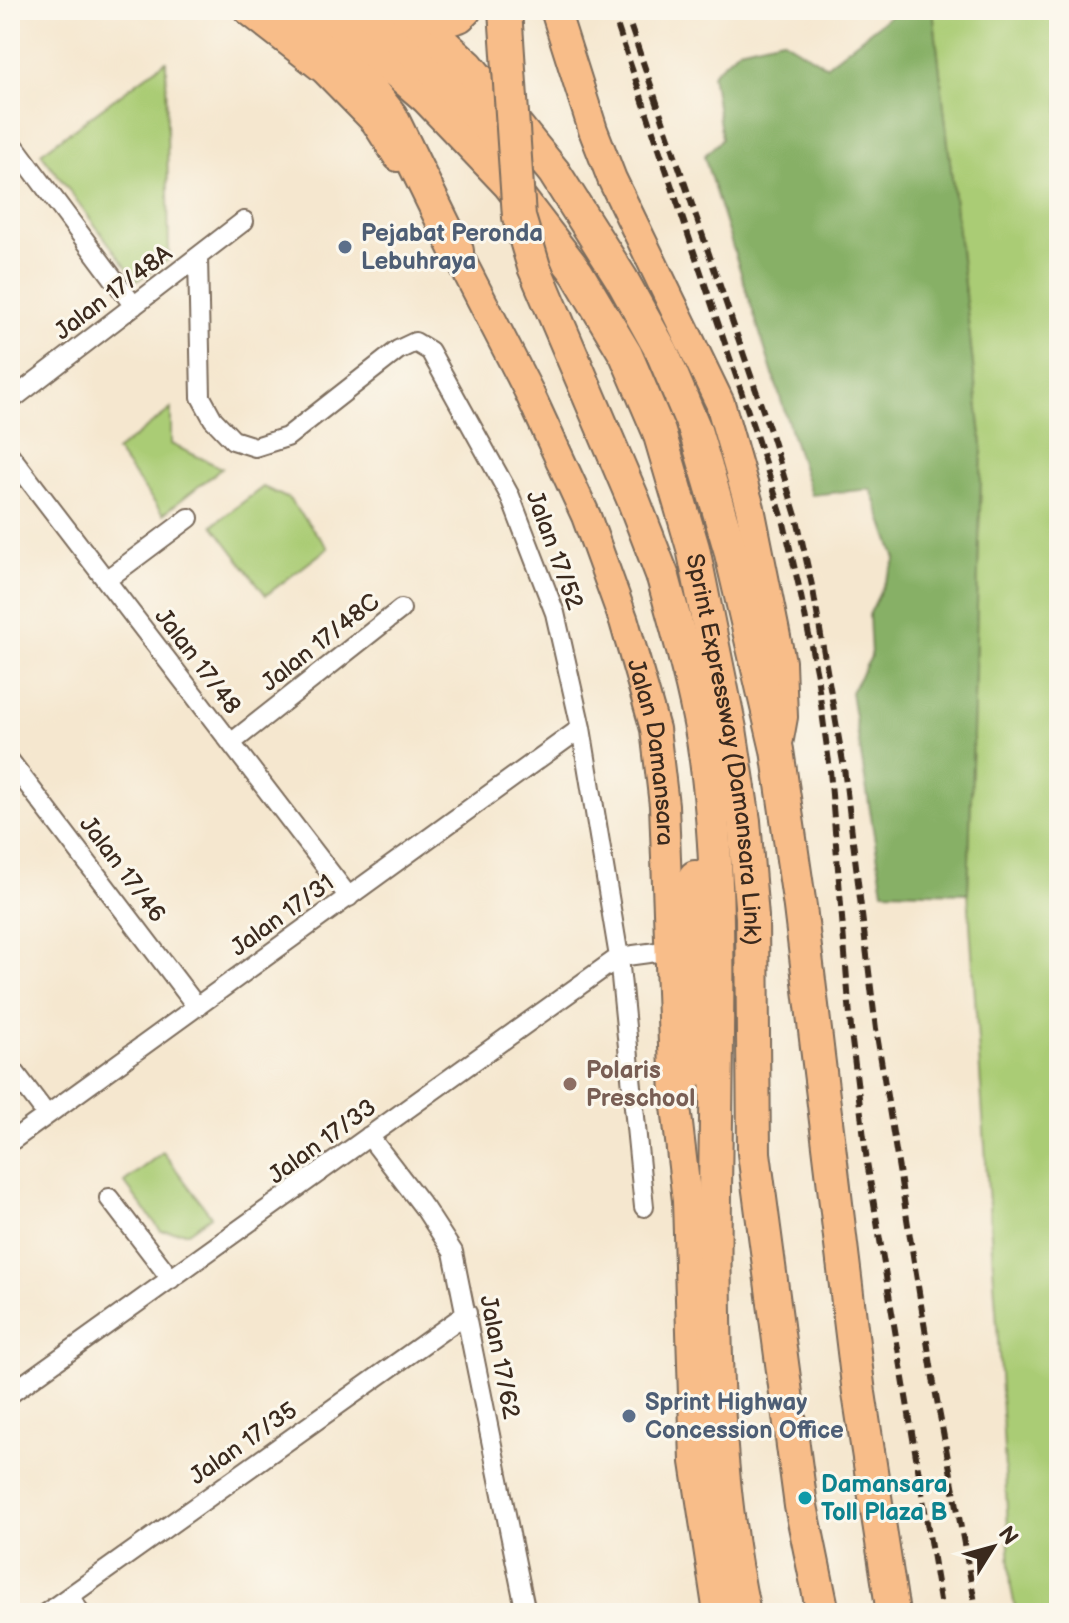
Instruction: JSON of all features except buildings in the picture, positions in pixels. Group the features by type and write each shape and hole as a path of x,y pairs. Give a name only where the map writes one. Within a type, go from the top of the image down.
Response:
{"highway":[{"path":"283,10 354,69 391,116 457,251"},
{"name":"Sprint Expressway (Damansara Link)","path":"325,10 427,98 509,184 591,296 626,355 659,432 693,548 730,729 744,821 752,917 754,1153 801,1506 823,1613"},
{"path":"367,10 441,76 560,205 621,278"},
{"name":"Sprint Expressway (Damansara Link)","path":"406,10 468,66 554,172 621,278 662,352 695,430 730,549 777,750 800,907 859,1393 893,1613"},
{"path":"429,10 446,20 459,16 465,10"},
{"path":"505,10 519,217 534,267 663,577 689,671 706,758 718,911 715,1243 718,1428 744,1613"},
{"path":"675,1098 691,1068 693,1045 694,836 699,823 711,809"}],"main road":[{"name":"Jalan Damansara","path":"248,10 325,70 375,121 457,251 528,390 586,516 624,621 655,729 664,805 675,1098 687,1201 695,1462 718,1613"},
{"path":"555,10 612,179 720,403 750,508 781,662 783,717 777,750"}],"street":[{"path":"10,140 134,306"},
{"name":"Jalan 17/48A","path":"10,401 244,221"},
{"name":"Jalan 17/52","path":"198,257 201,397 213,419 233,440 255,447 287,437 398,350 415,342 430,351 510,496 555,613 581,728 619,957 644,1207"},
{"name":"Jalan 17/48","path":"10,455 349,897"},
{"path":"106,580 189,518"},
{"name":"Jalan 17/48C","path":"231,743 401,609"},
{"name":"Jalan 17/31","path":"10,1142 581,728"},
{"name":"Jalan 17/46","path":"10,761 197,1007"},
{"name":"Jalan 17/33","path":"10,1394 619,957 671,950"},
{"path":"10,1066 47,1115"},
{"name":"Jalan 17/62","path":"369,1136 425,1209 453,1252 526,1613"},
{"path":"109,1198 171,1279"},
{"name":"Jalan 17/35","path":"46,1613 467,1313"},
{"path":"69,1597 81,1613"}],"green space":[{"path":"897,10 933,10 982,445 968,893 883,891 851,692 871,657 869,615 896,559 871,489 811,495 704,156 722,139 712,74 739,49 782,39 826,66"},
{"path":"933,10 1059,10 1059,1613 1016,1613 1011,1587 968,893 982,445"},
{"path":"166,61 169,259 137,281 41,153"},
{"path":"171,409 171,444 222,468 163,514 116,451"},
{"path":"263,487 289,499 328,548 266,595 213,525"},
{"path":"163,1152 211,1216 188,1232 161,1231 124,1182"}],"railway":[{"path":"612,10 756,435 783,519 800,591 817,675 830,770 852,1041 867,1162 942,1613"},
{"path":"625,10 770,431 797,519 813,590 844,768 876,1029 934,1384 977,1613"}],"place":[{"name":"Pejabat Peronda Lebuhraya","path":"345,247"},
{"name":"Polaris Preschool","path":"570,1084"},
{"name":"Sprint Highway Concession Office","path":"629,1416"},
{"name":"Damansara Toll Plaza B","path":"805,1498"}]}
